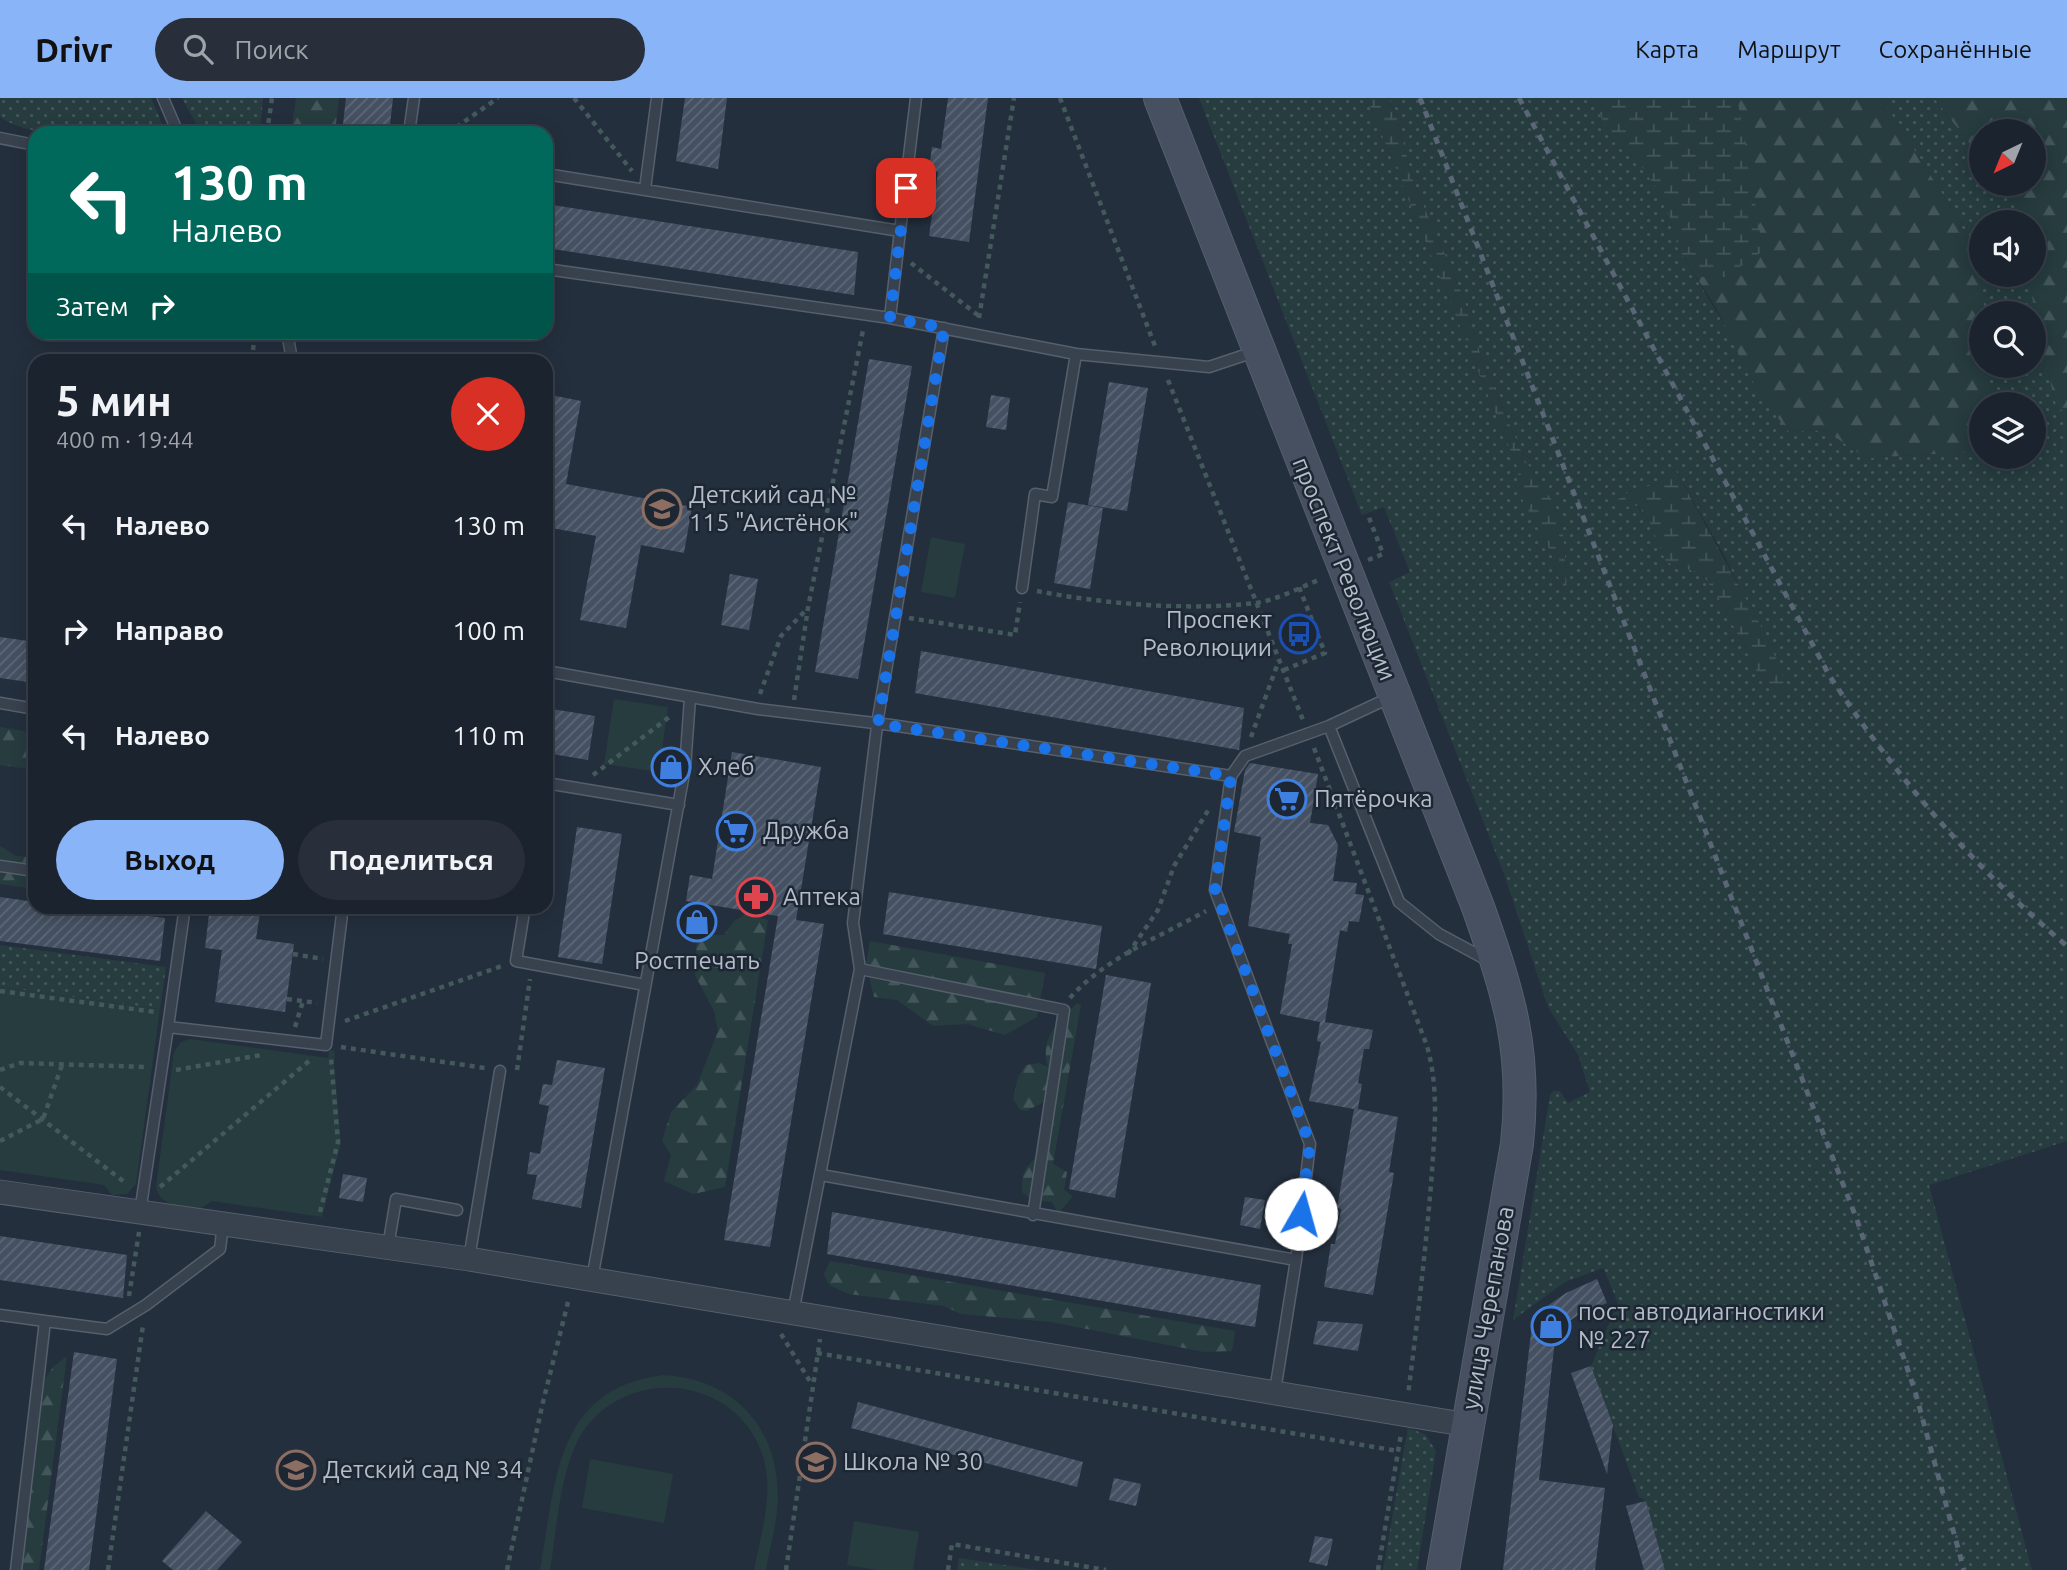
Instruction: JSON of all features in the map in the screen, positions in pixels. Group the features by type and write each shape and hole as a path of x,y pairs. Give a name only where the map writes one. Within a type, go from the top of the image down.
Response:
{"main road":[{"name":"проспект Революции","path":"1160,98 1499,966 1518,1044"},
{"name":"улица Черепанова","path":"1443,1570 1517,1144 1522,1096 1518,1044"}],"street":[{"path":"0,1192 140,1220 223,1223 469,1259 592,1279 785,1321 1275,1391 1468,1424"}],"lane":[{"path":"163,98 175,126"},
{"path":"410,126 414,98"},
{"path":"645,189 657,98"},
{"path":"890,318 916,98"},
{"path":"0,138 28,144"},
{"path":"553,175 900,231"},
{"path":"553,270 890,318 1076,354 1209,368 1257,351"},
{"path":"785,1321 821,1175 860,969 853,923 878,724 944,328"},
{"path":"1022,588 1035,494 1052,496 1076,354"},
{"path":"553,672 690,699 1231,776"},
{"path":"1275,1391 1296,1260 1310,1144 1215,890 1231,776 1244,756 1329,726 1394,696"},
{"path":"592,1279 679,805 685,768 690,699"},
{"path":"0,704 28,708"},
{"path":"1329,726 1399,902 1439,934 1499,966"},
{"path":"553,785 679,805"},
{"path":"0,866 28,870"},
{"path":"140,1220 184,914"},
{"path":"168,1027 326,1045 342,914"},
{"path":"524,914 516,961 645,985"},
{"path":"860,969 1064,1010 1033,1214"},
{"path":"469,1259 500,1071"},
{"path":"821,1175 1296,1260"},
{"path":"388,1247 396,1199 457,1210"},
{"path":"0,1315 107,1329 146,1305 220,1249 223,1223"},
{"path":"16,1570 45,1321"}],"path":[{"path":"268,126 272,98"},
{"path":"458,126 498,98"},
{"path":"574,98 645,189"},
{"path":"976,334 1014,98"},
{"path":"898,252 979,316"},
{"path":"792,714 808,608 866,315"},
{"path":"1283,670 1325,653 1299,587"},
{"path":"896,615 1014,635 1022,588 1084,600 1143,604 1258,603"},
{"path":"758,709 761,690 781,636 808,608"},
{"path":"1244,756 1280,659"},
{"path":"576,788 690,699"},
{"path":"1128,954 1158,910 1174,866 1191,836 1231,776"},
{"path":"1060,1009 1083,983 1128,954 1220,904"},
{"path":"292,954 310,957"},
{"path":"329,1027 416,993 516,961"},
{"path":"320,1212 338,1142 331,1064 332,1046 500,1071 517,1070 532,964"},
{"path":"287,999 303,1001"},
{"path":"160,1188 309,1061"},
{"path":"0,1141 43,1119 62,1065"},
{"path":"0,1087 129,1186"},
{"path":"126,1318 140,1220"},
{"path":"508,1570 541,1406 570,1294"},
{"path":"108,1570 146,1305"},
{"path":"785,1321 812,1384"},
{"path":"786,1570 820,1335"},
{"path":"817,1353 1398,1451"},
{"path":"1378,1570 1405,1414"},
{"path":"948,1570 952,1544 1106,1570"},
{"path":"1070,1570 1071,1563"}],"green space":[{"path":"0,98 151,98 163,126 28,126 28,129 0,117"},
{"path":"182,98 263,98 261,126 197,126"},
{"path":"296,98 339,98 336,126 292,126"},
{"path":"1199,98 1367,98 1517,466 1523,501 1551,552 1558,577 1567,587 1563,533 1553,502 1525,460 1482,360 1463,296 1414,184 1389,98 1592,98 1612,140 1636,159 1665,200 1678,248 1789,432 1825,430 1866,458 1969,451 1969,469 2046,469 2046,392 1989,392 1989,378 2046,378 2046,366 2057,408 2067,412 2067,1141 1929,1185 2032,1570 1665,1570 1646,1501 1639,1497 1591,1366 1618,1303 1603,1268 1565,1282 1513,1320 1550,1095 1553,1091 1560,1091 1568,1103 1590,1092 1578,1055 1548,1007 1504,874 1389,582 1410,572 1384,507 1362,515","holes":["1675,469 1724,555 1748,604 1783,696 1757,672 1720,600 1702,574 1666,562 1650,523 1627,493 1656,484"]},
{"path":"1367,98 1389,98 1414,184 1463,296 1482,360 1525,460 1553,502 1563,533 1567,589 1558,577 1551,552 1523,501 1517,466"},
{"path":"1592,98 1881,98 1959,220 1969,245 1969,287 1982,287 1984,301 1969,301 1969,378 1989,378 1989,392 1969,392 1968,452 1866,458 1825,430 1789,432 1759,394 1716,308 1678,248 1665,200 1636,159 1612,140"},
{"path":"1592,98 1743,98 1738,102 1763,251 1725,277 1696,277 1678,248 1665,200 1636,159 1612,140"},
{"path":"1881,98 1934,98 1969,143 1969,196 2014,196 2018,210 1969,210 1969,245 1959,220"},
{"path":"1934,98 2067,98 2067,412 2057,408 2046,366 2046,301 2033,301 2031,287 2046,287 2046,210 2018,210 2013,196 2046,196 2046,119 1969,119 1969,143"},
{"path":"1982,287 2031,287 2033,301 1984,301"},
{"path":"1675,469 1769,641 1788,689 1783,696 1757,672 1720,600 1702,574 1666,562 1650,523 1638,506 1623,507 1616,501 1627,493 1656,484"},
{"path":"931,537 965,544 955,598 921,592"},
{"path":"614,699 668,707 659,772 604,764"},
{"path":"0,727 28,732 28,769 0,765"},
{"path":"0,846 16,856 28,857 28,888 0,884"},
{"path":"746,914 768,920 725,1187 693,1194 664,1181 671,1155 662,1141 671,1112 697,1085 718,1031 714,1011 695,975 697,935 724,935 734,921"},
{"path":"870,941 1045,973 1037,1017 1005,1035 967,1024 933,1026 897,1000 874,997 866,964"},
{"path":"0,945 166,967 160,1009 0,987"},
{"path":"0,987 160,1009 136,1184 127,1194 112,1195 104,1185 0,1170"},
{"path":"1077,1003 1081,1005 1053,1164 1067,1172 1064,1190 1073,1196 1058,1214 1052,1202 1031,1200 1022,1192 1025,1170 1036,1156 1042,1133 1056,1109 1044,1102 1026,1111 1020,1110 1013,1099 1018,1077 1026,1065 1039,1063 1048,1067 1048,1039 1057,1024"},
{"path":"190,1039 328,1058 329,1050 335,1051 341,1143 322,1217 212,1201 201,1208 180,1206 162,1199 158,1194 156,1187 174,1052 181,1042"},
{"path":"830,1261 1235,1331 1232,1351 1204,1352 1051,1322 961,1314 944,1306 848,1294 829,1285 824,1274"},
{"path":"67,1356 39,1570 21,1570 44,1380 53,1367"},
{"path":"664,1375 691,1379 715,1388 735,1400 752,1417 765,1436 773,1459 777,1484 777,1511 766,1570 754,1570 767,1497 766,1468 762,1454 748,1427 727,1407 702,1394 675,1388 647,1390 620,1399 597,1416 578,1440 563,1487 550,1570 540,1570 557,1473 567,1445 581,1419 600,1399 628,1384"},
{"path":"1408,1427 1426,1435 1436,1451 1417,1570 1383,1570"},
{"path":"590,1459 673,1474 664,1523 582,1508"},
{"path":"854,1521 919,1532 913,1570 877,1570 847,1565"},
{"path":"959,1558 1038,1570 957,1570"}],"building":[{"path":"346,98 393,98 390,126 343,126"},
{"path":"685,98 727,98 718,169 676,161"},
{"path":"948,98 988,98 969,242 929,236 938,172 929,170 932,147 941,149"},
{"path":"553,205 858,252 854,295 553,249"},
{"path":"869,359 912,366 858,679 815,672"},
{"path":"1109,382 1148,388 1127,511 1088,505"},
{"path":"553,395 581,401 566,484 692,507 684,553 641,545 626,628 580,620 596,536 553,528"},
{"path":"991,395 1010,398 1006,430 986,427"},
{"path":"1068,502 1103,508 1090,589 1054,583"},
{"path":"730,574 758,579 749,630 721,625"},
{"path":"0,637 28,641 28,682 0,678"},
{"path":"921,651 1244,708 1239,750 915,693"},
{"path":"553,709 595,716 588,760 553,754"},
{"path":"732,752 821,767 796,920 824,924 770,1247 724,1240 778,916 686,901 690,875 712,879"},
{"path":"1250,763 1318,774 1310,823 1328,825 1338,845 1333,881 1357,883 1355,894 1364,895 1359,922 1349,921 1347,932 1340,930 1325,1022 1373,1030 1369,1049 1364,1049 1358,1083 1362,1084 1358,1109 1398,1117 1389,1172 1394,1173 1373,1295 1324,1287 1331,1244 1335,1244 1341,1209 1337,1208 1354,1109 1309,1101 1321,1042 1317,1041 1320,1022 1280,1014 1292,944 1288,944 1290,934 1248,926 1261,837 1234,832 1245,770"},
{"path":"577,827 622,834 602,964 558,957"},
{"path":"889,892 1102,926 1096,969 883,934"},
{"path":"0,897 28,901 28,914 134,914 165,918 160,961 0,941"},
{"path":"209,914 260,914 256,939 294,944 285,1012 215,1002 222,950 205,948"},
{"path":"1106,975 1151,983 1115,1198 1069,1189"},
{"path":"557,1060 605,1068 581,1208 532,1199 537,1175 527,1174 530,1152 540,1154 549,1106 539,1104 543,1084 552,1085"},
{"path":"343,1174 367,1178 363,1202 339,1198"},
{"path":"1245,1197 1265,1200 1260,1229 1240,1225"},
{"path":"832,1212 1261,1285 1255,1327 827,1254"},
{"path":"0,1236 127,1255 123,1298 0,1280"},
{"path":"1597,1279 1607,1303 1578,1315 1556,1331 1539,1480 1605,1488 1595,1570 1503,1570 1533,1316 1566,1293"},
{"path":"1318,1321 1363,1324 1358,1351 1313,1344"},
{"path":"74,1352 117,1359 89,1570 44,1570"},
{"path":"1591,1366 1613,1425 1607,1474 1571,1373"},
{"path":"858,1402 1083,1462 1077,1487 851,1428"},
{"path":"1114,1478 1141,1484 1136,1506 1109,1500"},
{"path":"1646,1501 1665,1570 1644,1570 1626,1506"},
{"path":"206,1511 242,1542 217,1570 173,1570 162,1561"},
{"path":"1315,1536 1333,1539 1327,1566 1309,1562"}],"railway":[{"path":"1420,98 1857,1220 1915,1391 1964,1570"},
{"path":"1519,98 1829,675 1881,749 1938,819 2000,885 2067,946"}],"place":[{"name":"Детский сад № 115 \"Аистёнок\"","path":"662,509"},
{"name":"Проспект Революции","path":"1299,634"},
{"name":"Хлеб","path":"671,767"},
{"name":"Пятёрочка","path":"1287,799"},
{"name":"Дружба","path":"736,831"},
{"name":"Аптека","path":"756,897"},
{"name":"Ростпечать","path":"697,922"},
{"name":"пост автодиагностики № 227","path":"1551,1326"},
{"name":"Школа № 30","path":"816,1462"},
{"name":"Детский сад № 34","path":"296,1470"}],"route":[{"path":"906,188 890,318 944,328 878,724 1231,776 1215,890 1310,1144 1301,1214"}]}
